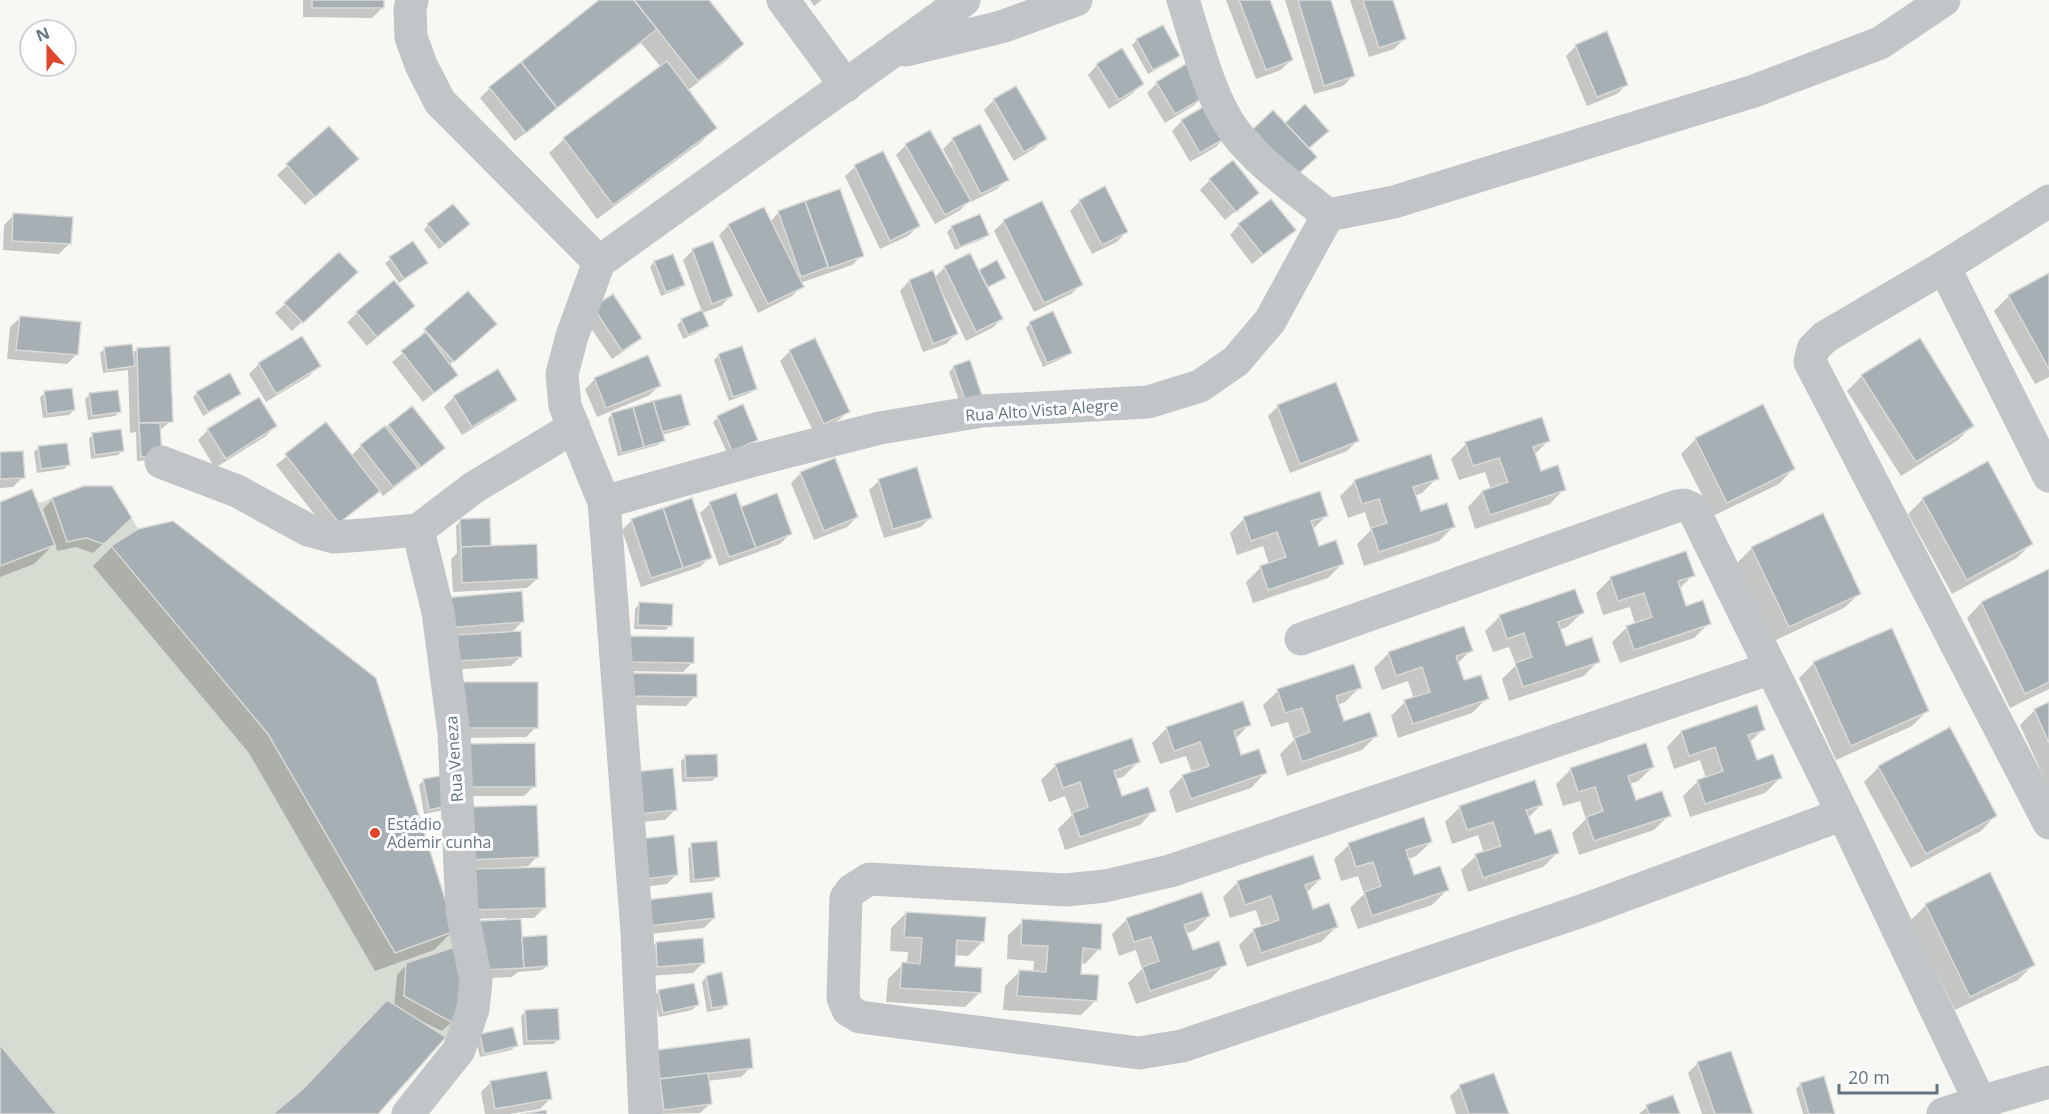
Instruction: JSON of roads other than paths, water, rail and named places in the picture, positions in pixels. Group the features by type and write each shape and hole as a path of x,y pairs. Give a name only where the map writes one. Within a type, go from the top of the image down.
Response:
{"street":[{"path":"412,0 411,37 421,65 440,102 599,262"},
{"path":"783,0 846,86"},
{"path":"645,1114 637,932 604,502 566,406 562,374 572,336 599,262 964,0"},
{"path":"892,53 1001,27 1076,0"},
{"path":"1183,0 1216,98 1234,131 1258,158 1328,215 1394,202 1754,91 1880,44 1944,0"},
{"path":"2049,201 1944,267 1825,337 1813,349 1810,362 2049,823"},
{"name":"Rua Alto Vista Alegre","path":"604,502 880,428 982,411 1148,402 1200,386 1236,361 1270,321 1328,215"},
{"path":"1944,267 2049,476"},
{"path":"161,462 237,491 308,530 334,537 418,530 473,488 574,427"},
{"path":"1301,639 1677,506 1684,505 1693,509 1843,814 1982,1108"},
{"name":"Rua Veneza","path":"408,1114 459,1050 473,1009 476,981 462,911 454,733 438,612 418,530"},
{"path":"1771,668 1170,871 1105,886 1066,890 869,879 852,890 846,898 843,998 848,1010 860,1017 1139,1053 1182,1046 1587,909 1843,814"},
{"path":"1943,1114 1982,1108 2049,1082"}],"place":[{"name":"Estádio Ademir cunha","path":"375,833"}]}
